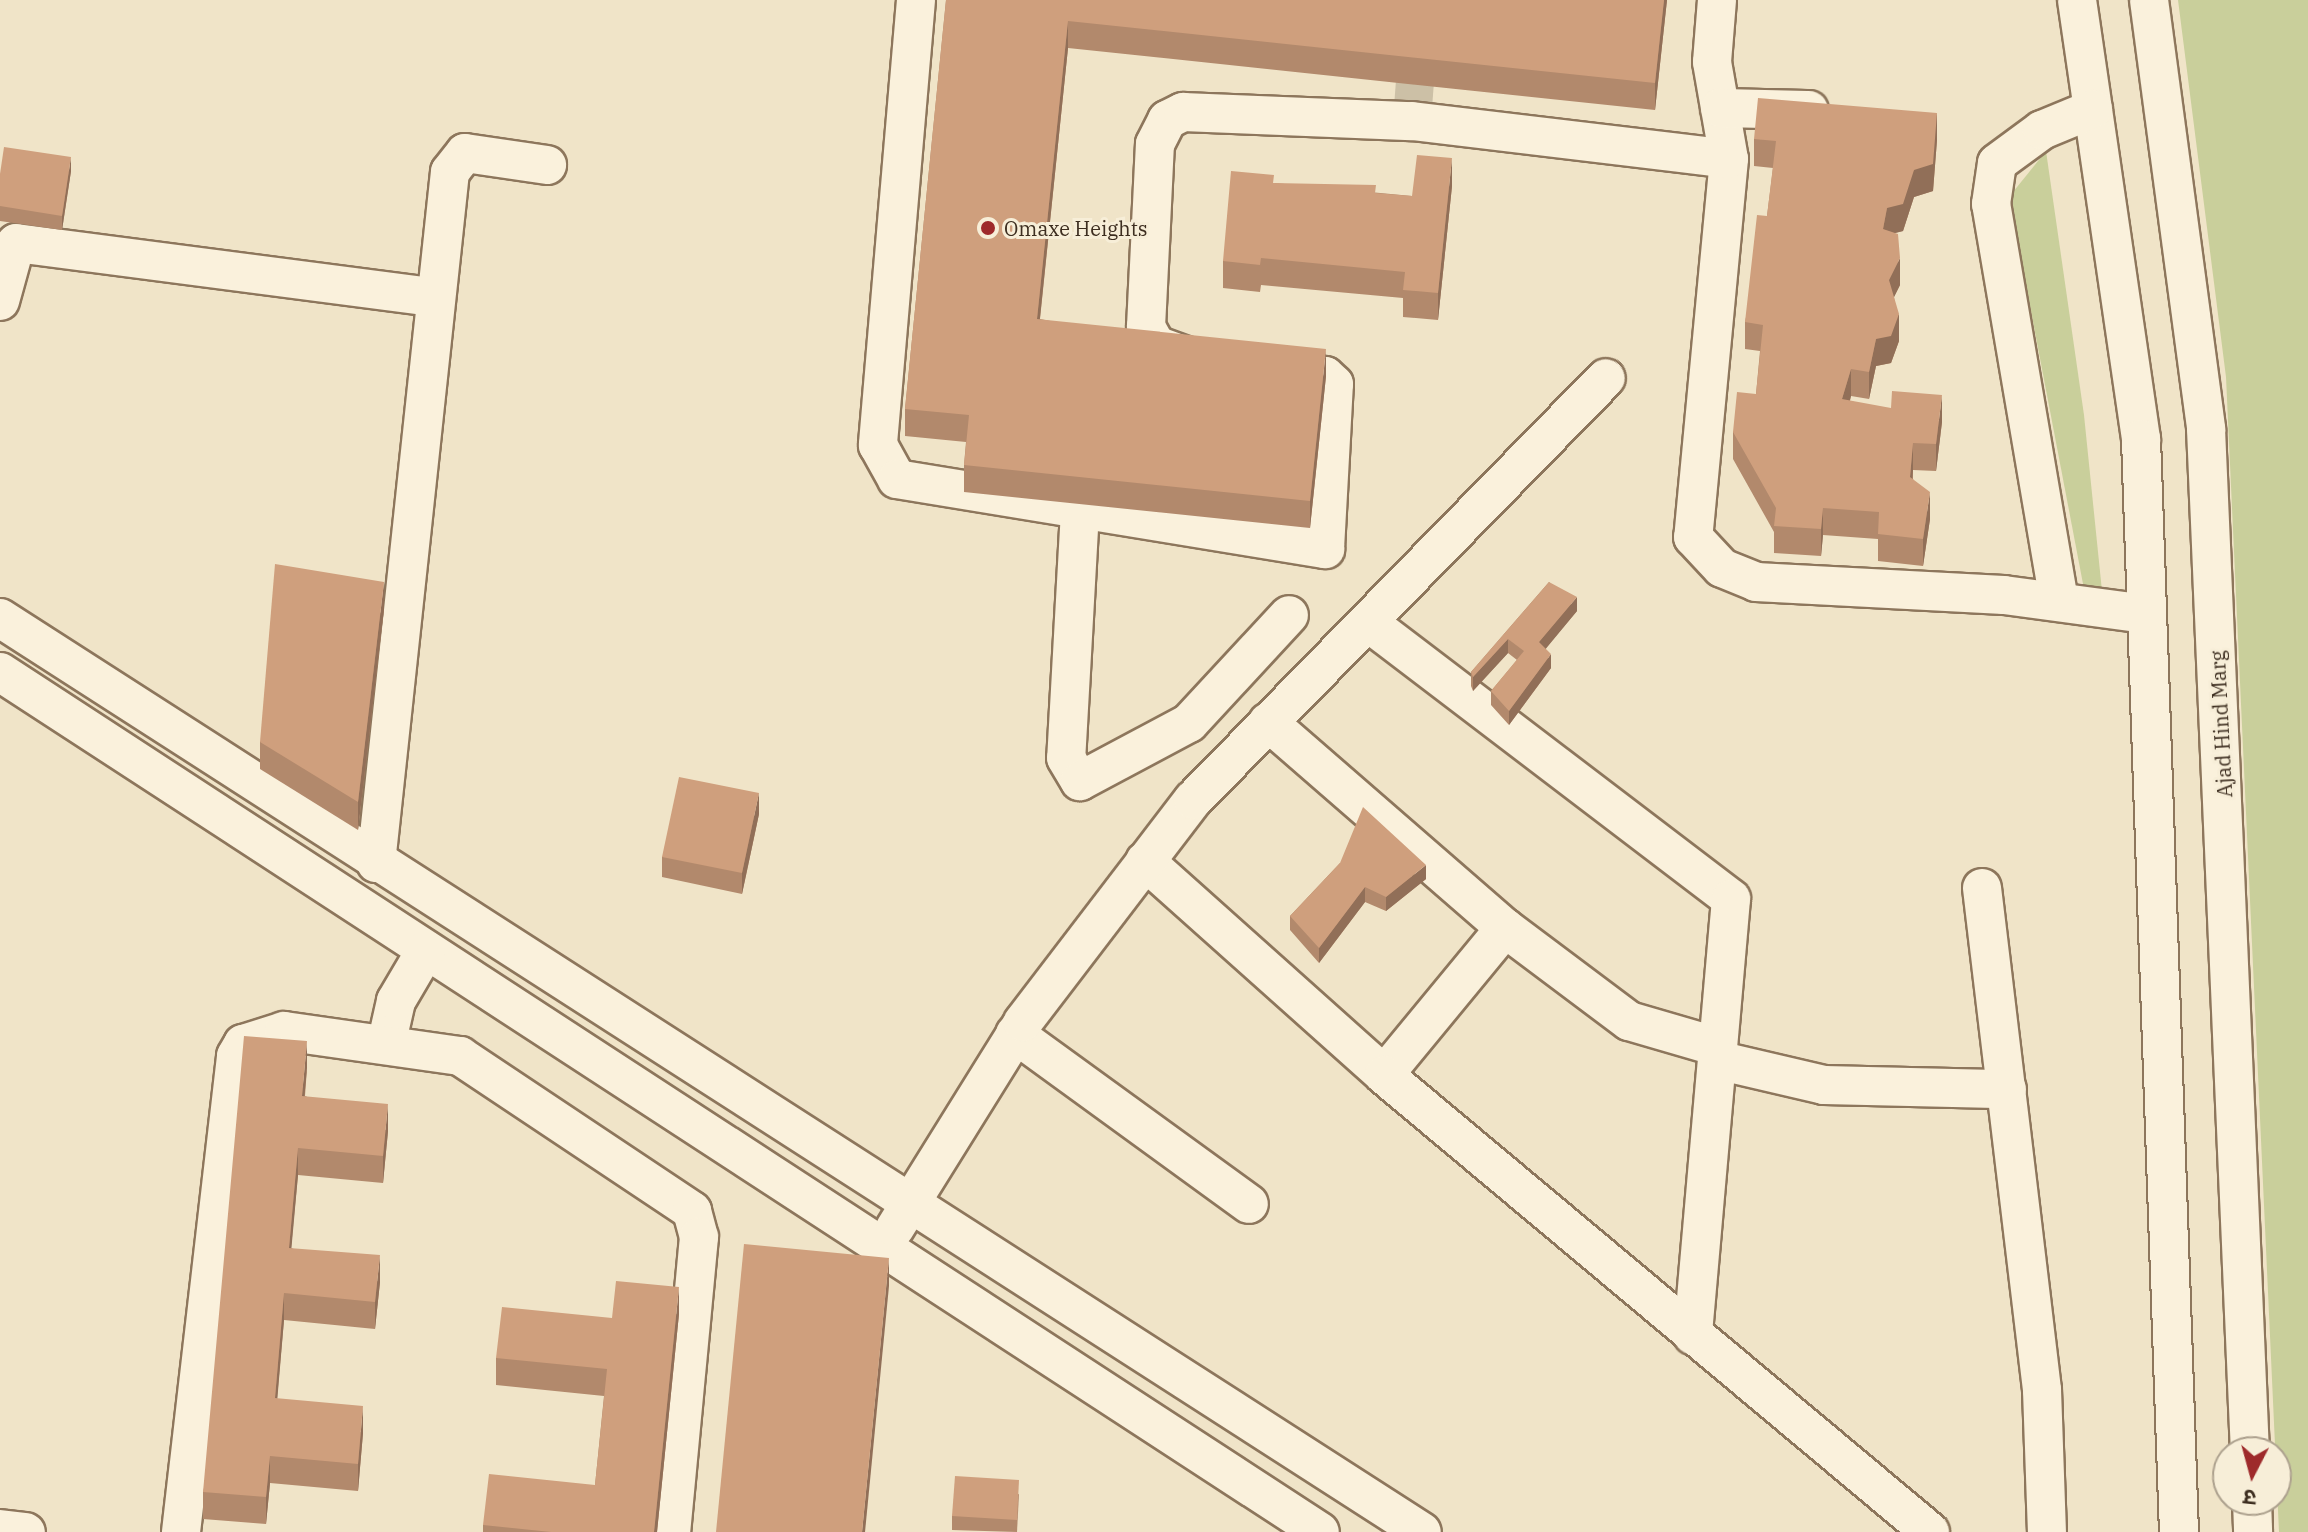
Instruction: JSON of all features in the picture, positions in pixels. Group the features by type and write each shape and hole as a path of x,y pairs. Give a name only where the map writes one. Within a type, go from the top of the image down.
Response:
{"street":[{"path":"916,0 878,445 897,479 918,486 1325,549 1334,384 1317,374 1172,355 1146,327 1155,144 1167,120 1183,112 1412,121 1729,159"},
{"path":"1717,0 1712,62 1729,159 1693,537 1722,568 1756,582 2059,601 2147,614"},
{"path":"2077,0 2141,439 2179,1532"},
{"name":"Ajad Hind Marg","path":"2149,0 2206,429 2249,1436"},
{"path":"1720,108 1842,110"},
{"path":"2059,601 1991,204 1997,163 2042,130 2093,109"},
{"path":"376,863 434,297 455,160 477,152 547,165"},
{"path":"0,301 16,243 434,297"},
{"path":"883,1250 1015,1034 1145,861 1268,722 1369,623 1606,378"},
{"path":"1080,511 1066,758 1080,781 1189,723 1289,615"},
{"path":"0,618 909,1206 1422,1532"},
{"path":"1369,623 1731,899 1693,1335"},
{"path":"0,672 1320,1532"},
{"path":"1268,722 1505,928 1629,1021 1717,1054 1824,1085 2007,1089"},
{"path":"186,794 220,761"},
{"path":"1145,861 1384,1075 1930,1532"},
{"path":"1982,888 2042,1390 2047,1532"},
{"path":"1384,1075 1505,928"},
{"path":"387,1041 396,1001 426,950"},
{"path":"181,1532 236,1056 243,1044 284,1031 387,1041 460,1056 692,1211 699,1237 671,1532"},
{"path":"1015,1034 1249,1204"},
{"path":"0,1529 26,1532"}],"green space":[{"path":"2178,0 2308,0 2308,1532 2279,1532 2278,1516 2292,1516 2292,1436 2275,1436 2226,377"},
{"path":"2046,151 2084,415 2102,591 2084,589 2013,217 2013,192"}],"building":[{"name":"Omaxe Heights","path":"946,0 1664,0 1655,83 1068,21 1037,319 1326,349 1310,501 964,465 969,415 905,409"},
{"path":"1758,98 1937,113 1933,164 1914,170 1903,204 1887,208 1883,229 1898,234 1900,258 1889,280 1899,314 1891,336 1876,339 1869,372 1851,369 1842,399 1891,408 1892,391 1942,395 1936,444 1913,443 1910,477 1930,492 1923,539 1878,534 1879,512 1823,508 1821,529 1774,526 1776,508 1733,432 1737,392 1756,394 1763,325 1745,322 1757,215 1767,216 1776,141 1754,139"},
{"path":"4,147 71,157 62,216 0,206"},
{"path":"1417,155 1452,158 1438,293 1403,290 1405,272 1261,258 1260,265 1223,261 1231,171 1274,175 1273,183 1376,185 1375,193 1412,196"},
{"path":"275,564 384,582 358,802 260,742"},
{"path":"1549,582 1577,597 1539,642 1551,654 1509,711 1491,691 1524,651 1508,639 1473,677 1471,672"},
{"path":"679,777 759,793 742,873 662,857"},
{"path":"1363,807 1426,865 1386,897 1365,887 1319,948 1290,916 1340,863"},
{"path":"244,1036 307,1041 302,1096 388,1104 383,1156 298,1148 289,1248 380,1255 375,1302 284,1293 275,1398 363,1406 358,1464 270,1456 266,1497 203,1492"},
{"path":"744,1244 889,1258 862,1532 716,1532"},
{"path":"616,1281 679,1287 654,1532 551,1532 483,1525 489,1474 595,1485 607,1369 496,1358 502,1307 612,1318"},
{"path":"955,1476 1019,1480 1017,1520 952,1516"}],"tunnel":[{"path":"1412,121 1421,0"}],"place":[{"name":"Omaxe Heights","path":"988,228"}]}
